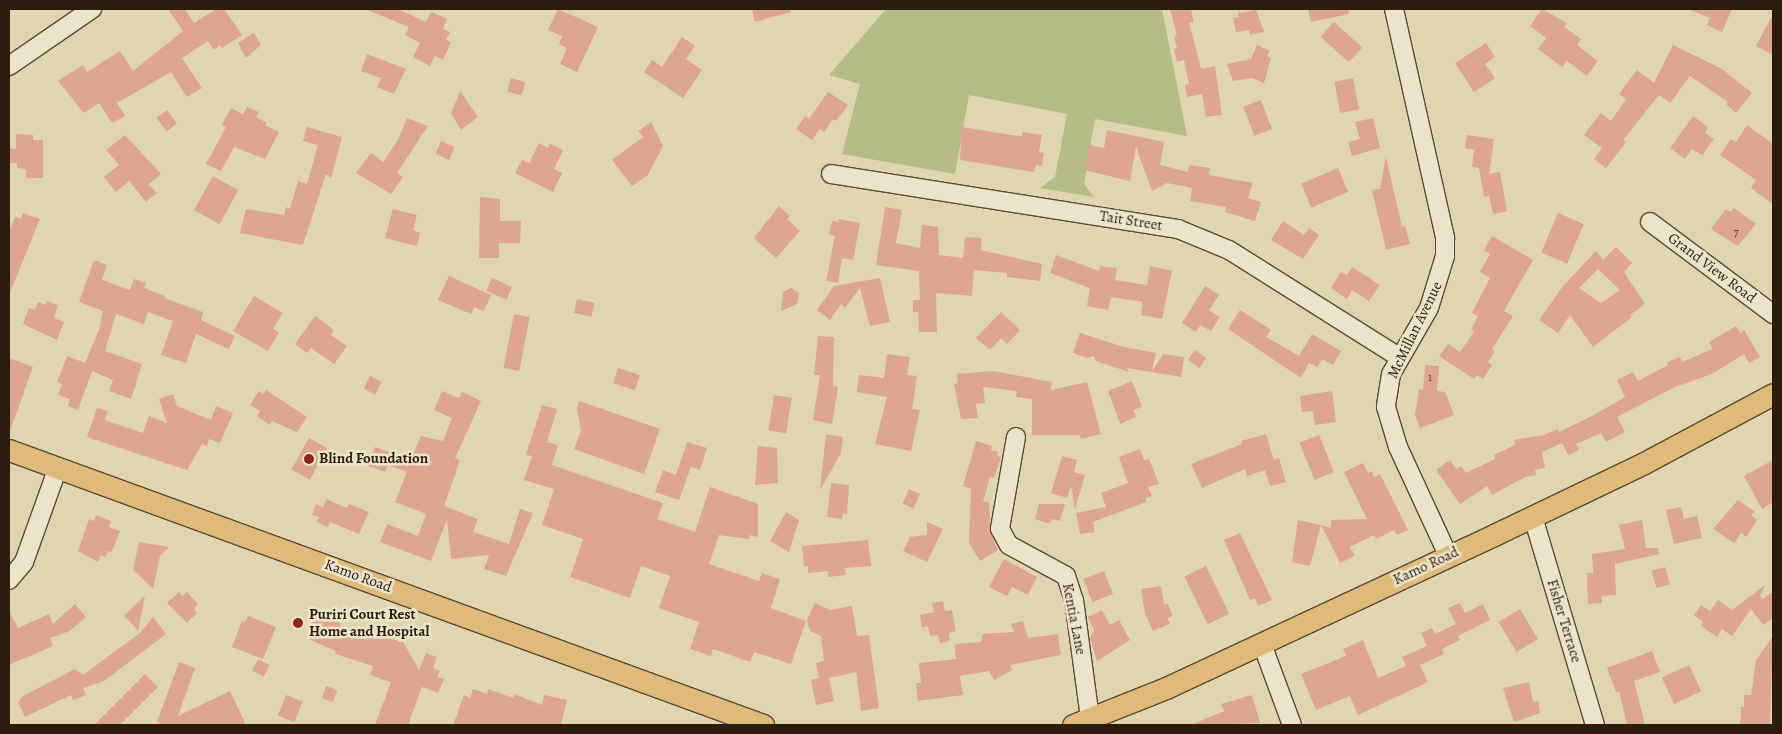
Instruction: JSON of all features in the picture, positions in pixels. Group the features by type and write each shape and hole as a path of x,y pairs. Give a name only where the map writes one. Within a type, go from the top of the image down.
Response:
{"main road":[{"name":"Kamo Road","path":"1082,722 1262,644 1532,517 1644,463 1773,394"},
{"name":"Kamo Road","path":"9,450 763,725"}],"street":[{"path":"9,66 92,9"},
{"name":"McMillan Avenue","path":"1394,9 1444,238 1444,256 1437,290 1399,357 1387,392 1389,422 1448,555"},
{"name":"Tait Street","path":"831,174 1178,228 1229,250 1399,357"},
{"name":"Grand View Road","path":"1650,222 1773,314"},
{"name":"Kentia Lane","path":"1016,437 1000,529 1009,545 1066,576 1074,600 1082,722"},
{"path":"9,580 24,562 58,467"},
{"name":"Fisher Terrace","path":"1532,517 1595,725"},
{"path":"1262,644 1292,725"}],"green space":[{"path":"886,9 1162,9 1187,136 1095,119 1084,184 1094,197 1040,188 1055,177 1067,114 969,95 955,174 842,154 860,84 829,75"}],"building":[{"path":"168,9 185,9 194,23 216,9 224,9 242,35 222,48 220,45 214,50 208,41 182,58 202,88 187,97 171,72 117,103 125,116 112,123 99,103 84,113 58,81 83,65 87,72 120,51 133,71 183,31"},
{"path":"365,9 398,9 426,22 431,12 447,19 443,29 450,32 446,40 451,42 443,60 435,56 430,66 413,57 420,43 405,35 409,27"},
{"path":"558,9 598,27 577,72 560,64 567,48 559,44 562,36 548,30"},
{"path":"752,9 790,9 791,12 755,22"},
{"path":"1170,9 1191,9 1194,22 1189,23 1201,69 1215,66 1222,115 1206,117 1202,94 1187,97 1185,85 1189,84 1184,60 1177,62 1174,49 1177,48 1174,37 1177,36"},
{"path":"1308,9 1348,9 1349,14 1311,22"},
{"path":"1542,9 1567,23 1564,27 1581,39 1577,45 1598,61 1587,76 1567,61 1562,67 1538,49 1546,38 1530,26"},
{"path":"1688,9 1732,9 1722,32 1707,25 1710,18"},
{"path":"1256,10 1264,32 1250,35 1249,30 1236,32 1233,18 1239,17 1238,13"},
{"path":"1773,14 1773,55 1756,46"},
{"path":"1334,22 1362,47 1349,62 1321,37"},
{"path":"254,33 261,45 246,58 238,43"},
{"path":"682,37 695,46 686,59 702,70 683,98 644,72 652,60 662,67"},
{"path":"1486,43 1495,57 1485,64 1495,78 1474,92 1455,63"},
{"path":"1257,45 1270,51 1267,56 1271,58 1264,83 1252,78 1233,81 1227,64 1251,59"},
{"path":"1673,45 1722,69 1752,93 1736,113 1726,104 1728,102 1690,76 1670,103 1659,95 1623,140 1626,142 1606,168 1594,159 1602,148 1584,135 1601,113 1611,121 1626,99 1619,94 1637,70 1654,83"},
{"path":"367,54 406,69 394,94 377,87 381,78 361,71"},
{"path":"511,78 525,82 522,96 507,91"},
{"path":"1353,78 1359,109 1340,113 1334,82"},
{"path":"460,91 478,117 461,130 451,113"},
{"path":"828,92 848,105 836,121 833,119 824,132 820,129 812,140 796,129 805,116 809,119"},
{"path":"1261,100 1272,129 1254,136 1243,107"},
{"path":"247,107 259,112 256,117 267,123 265,125 279,132 265,159 234,147 221,171 206,164 226,127 222,125 231,108 243,114"},
{"path":"167,110 177,124 166,131 156,118"},
{"path":"1693,116 1708,127 1705,133 1714,139 1702,155 1692,149 1685,159 1670,148"},
{"path":"407,118 428,126 397,173 403,177 391,194 356,173 371,153 383,162 398,140"},
{"path":"1373,118 1380,148 1352,156 1348,142 1360,139 1355,122"},
{"path":"651,122 663,146 648,175 632,186 612,160 643,137 638,131"},
{"path":"1747,125 1773,144 1773,204 1751,188 1756,180 1720,155 1731,139 1736,142"},
{"path":"307,127 342,137 331,178 326,174 303,245 240,233 246,209 284,215 286,207 290,209 298,181 307,184 318,145 303,141"},
{"path":"962,127 1011,135 1022,136 1023,132 1042,135 1039,152 1044,153 1042,166 1036,165 1034,172 960,160"},
{"path":"1107,130 1164,142 1160,165 1188,172 1189,165 1210,168 1209,175 1253,183 1248,198 1261,202 1255,221 1225,212 1226,207 1190,201 1192,188 1167,183 1152,191 1136,147 1130,181 1084,170 1089,145 1104,148"},
{"path":"16,134 33,135 33,140 43,140 43,178 26,178 26,169 17,168 17,163 9,163 9,148 16,149"},
{"path":"125,135 161,174 149,184 157,193 146,202 129,181 116,192 104,177 119,165 106,150"},
{"path":"1467,135 1494,139 1489,174 1500,172 1507,211 1493,214 1489,196 1484,197 1479,168 1472,167 1474,150 1465,148"},
{"path":"441,141 455,147 449,160 436,154"},
{"path":"539,143 548,148 550,144 563,150 554,169 562,173 553,192 515,173 522,160 529,163"},
{"path":"1386,157 1402,227 1405,226 1410,244 1386,250 1372,190 1380,189"},
{"path":"1338,168 1348,192 1311,208 1301,184"},
{"path":"213,176 238,190 219,224 194,210"},
{"path":"480,197 500,199 500,221 521,221 520,243 499,243 499,258 479,258"},
{"path":"779,206 790,216 787,219 800,231 776,258 754,238"},
{"path":"885,207 902,210 896,243 920,248 922,225 938,227 939,255 963,258 965,237 982,238 981,250 1042,264 1040,281 1007,277 1007,273 974,270 972,296 936,293 937,332 919,332 918,312 913,312 913,300 920,300 919,271 876,265"},
{"path":"1734,208 1756,224 1738,246 1711,229 1726,209 1731,212"},
{"path":"393,209 417,215 413,230 420,233 417,246 385,238"},
{"path":"23,213 40,219 9,295 9,233 15,217 21,219"},
{"path":"1558,213 1584,224 1567,264 1541,253"},
{"path":"839,219 860,223 853,260 842,258 838,283 826,281 835,236 829,234 832,221 839,222"},
{"path":"1283,221 1304,235 1309,228 1319,235 1303,259 1271,240"},
{"path":"1492,236 1533,260 1504,311 1513,316 1492,349 1495,352 1488,362 1492,365 1483,379 1477,375 1474,379 1439,356 1448,344 1460,352 1474,332 1471,330 1478,316 1472,313 1490,278 1480,272 1490,254 1484,250"},
{"path":"1616,247 1632,263 1624,272 1645,304 1630,315 1632,317 1593,347 1570,315 1558,333 1539,320 1563,286 1596,251 1603,260","holes":["1598,269 1620,290 1601,303 1579,288"]},
{"path":"1056,255 1099,271 1100,266 1117,268 1115,280 1147,285 1150,266 1172,271 1162,319 1141,315 1143,302 1111,297 1108,310 1087,306 1090,288 1050,273"},
{"path":"94,260 107,265 102,280 130,290 134,279 146,283 144,288 165,296 164,298 203,312 201,320 235,336 229,349 196,334 186,363 161,355 173,321 148,312 144,324 116,314 105,351 142,364 131,399 109,391 113,380 92,371 78,410 68,406 70,399 58,395 62,384 57,382 67,356 85,363 99,330 103,311 79,302"},
{"path":"1352,267 1380,285 1369,301 1352,290 1347,299 1331,288 1341,272 1347,275"},
{"path":"449,276 491,295 484,311 474,307 471,314 438,300"},
{"path":"492,278 512,287 506,300 486,291"},
{"path":"880,278 890,322 870,326 860,288 845,308 841,304 830,320 817,310 834,286"},
{"path":"1205,286 1219,295 1209,310 1220,317 1211,331 1200,325 1196,332 1182,323"},
{"path":"791,288 799,293 797,304 781,311 783,292"},
{"path":"254,296 283,313 273,329 279,332 268,351 233,331"},
{"path":"577,299 595,303 591,317 574,313"},
{"path":"47,301 58,305 54,318 64,322 57,340 23,324 29,308 35,310 38,302 46,305"},
{"path":"1240,310 1271,330 1266,337 1299,356 1312,334 1341,351 1333,365 1322,359 1318,367 1309,363 1301,378 1228,329"},
{"path":"1001,312 1020,330 1007,344 1001,338 990,350 976,338"},
{"path":"514,314 530,317 519,371 504,368"},
{"path":"315,316 334,330 331,335 347,346 334,364 311,348 307,353 295,344"},
{"path":"1736,326 1740,333 1744,330 1760,357 1749,363 1744,354 1712,374 1675,387 1617,417 1625,432 1606,442 1601,433 1576,444 1579,450 1568,455 1562,443 1542,452 1545,468 1535,470 1536,475 1525,477 1492,495 1487,486 1460,504 1436,470 1450,460 1456,469 1461,466 1466,473 1495,459 1494,455 1515,445 1514,440 1544,435 1558,429 1559,432 1625,397 1617,380 1633,372 1638,381 1668,365 1667,362 1680,357 1682,362 1713,349 1709,342"},
{"path":"1080,333 1124,347 1156,353 1152,371 1163,354 1184,357 1181,377 1127,368 1129,372 1096,361 1094,356 1087,358 1073,353"},
{"path":"818,336 834,337 833,386 838,387 832,424 813,420 820,375 814,375"},
{"path":"1195,350 1206,358 1199,368 1188,360"},
{"path":"887,354 910,357 907,375 917,376 912,409 920,410 911,451 875,444 887,397 857,392 859,375 884,378"},
{"path":"9,358 33,367 10,431 9,431"},
{"path":"1425,365 1439,366 1437,391 1445,392 1454,415 1420,428 1415,415 1419,389 1423,390"},
{"path":"618,368 640,375 635,390 613,383"},
{"path":"993,371 1052,382 1051,390 1087,382 1101,434 1081,439 1080,435 1032,435 1032,399 1016,397 1017,391 983,387 985,403 976,404 978,418 961,419 954,384 958,383 957,374"},
{"path":"370,376 382,382 375,394 364,388"},
{"path":"1132,381 1142,407 1133,410 1136,417 1120,424 1108,391"},
{"path":"266,390 307,417 297,432 272,421 270,425 257,416 260,411 250,405 259,391 263,394"},
{"path":"442,391 459,398 462,392 481,401 455,458 460,460 444,506 478,519 473,532 509,544 520,509 533,513 506,576 484,569 489,555 451,559 447,519 431,561 380,542 387,524 418,536 426,514 395,502 407,472 388,465 385,472 368,466 375,447 411,460 421,436 443,441 452,418 434,410"},
{"path":"1332,391 1336,422 1315,425 1313,411 1302,412 1300,396"},
{"path":"173,394 177,406 211,420 216,406 233,413 220,443 209,439 207,446 202,444 187,470 87,437 97,408 108,411 105,420 143,433 149,416 167,423 159,399"},
{"path":"774,395 792,398 786,433 768,431"},
{"path":"579,401 660,429 644,474 574,449 581,431 577,409"},
{"path":"542,405 557,409 547,442 558,445 552,465 663,503 657,519 695,532 710,487 758,504 758,537 750,535 749,539 719,535 709,564 759,581 762,573 780,579 771,608 806,621 791,664 754,652 750,662 713,649 711,656 690,649 699,622 659,608 670,576 641,566 630,598 570,577 583,539 542,525 554,489 524,480 532,456 526,455"},
{"path":"826,434 843,437 841,453 820,490"},
{"path":"1266,434 1274,460 1279,458 1286,482 1270,486 1265,470 1247,476 1245,469 1202,488 1191,464 1242,444 1241,441"},
{"path":"1319,435 1334,472 1315,480 1300,443"},
{"name":"Blind Foundation","path":"309,438 327,448 310,480 292,469"},
{"path":"976,441 992,446 991,450 998,452 997,456 1001,457 994,478 990,477 983,502 989,502 991,534 998,550 980,561 969,543 971,489 963,486"},
{"path":"687,442 707,448 700,470 691,467 679,500 655,492 663,470 676,475"},
{"path":"758,446 777,448 778,483 755,485"},
{"path":"1140,449 1144,460 1149,459 1159,484 1148,487 1152,496 1146,498 1146,502 1093,522 1095,532 1080,534 1076,513 1106,507 1101,493 1128,483 1119,457"},
{"path":"1062,456 1077,460 1074,472 1085,475 1075,509 1071,486 1067,498 1051,493"},
{"path":"1773,460 1773,502 1762,509 1744,476"},
{"path":"1363,463 1368,473 1372,471 1374,477 1380,474 1408,530 1397,535 1394,530 1376,539 1374,535 1350,547 1355,556 1340,563 1321,525 1331,528 1331,520 1367,519 1344,472"},
{"path":"831,483 849,485 847,514 843,513 842,519 827,517"},
{"path":"909,489 920,494 913,508 902,504"},
{"path":"326,499 347,508 349,504 369,512 359,534 330,522 328,527 317,522 319,517 312,515 316,504 323,507"},
{"path":"1738,500 1755,512 1751,515 1757,520 1746,537 1741,533 1734,543 1713,529"},
{"path":"1039,504 1065,504 1060,521 1052,519 1050,524 1035,519"},
{"path":"1681,507 1684,519 1697,516 1702,538 1674,544 1666,510"},
{"path":"786,512 799,520 789,552 770,541"},
{"path":"96,515 111,521 109,527 120,531 112,552 108,551 106,557 101,555 98,562 78,551 89,519 94,521"},
{"path":"1298,520 1321,525 1310,566 1292,562"},
{"path":"1642,520 1646,548 1658,548 1659,554 1615,564 1616,595 1602,596 1602,603 1588,604 1587,573 1593,573 1592,554 1625,549 1619,525"},
{"path":"927,522 943,529 927,562 903,551 910,537 927,535"},
{"path":"1240,533 1272,600 1258,606 1255,598 1250,600 1224,540"},
{"path":"868,540 871,566 845,568 846,575 828,577 828,571 808,573 808,566 804,566 802,546"},
{"path":"139,542 169,547 160,556 153,589 133,570"},
{"path":"1004,559 1037,577 1028,595 1012,587 1007,596 989,587"},
{"path":"1206,566 1229,614 1208,624 1184,577"},
{"path":"1665,567 1670,584 1657,588 1652,571"},
{"path":"1104,571 1113,594 1092,602 1083,579"},
{"path":"1765,585 1760,596 1763,599 1773,591 1773,618 1763,625 1751,609 1732,636 1722,629 1717,637 1701,626 1703,622 1694,615 1701,605 1710,611 1718,600 1732,610"},
{"path":"1161,586 1164,605 1168,604 1173,616 1167,618 1170,624 1153,631 1145,614 1141,589"},
{"path":"179,592 183,596 187,592 198,604 194,609 197,613 187,623 167,603"},
{"path":"145,596 138,631 124,615"},
{"path":"943,601 945,611 952,610 956,631 949,633 950,641 940,643 938,635 930,636 928,626 922,627 920,615 934,612 932,603"},
{"path":"815,603 830,610 852,606 857,636 869,635 879,708 861,711 856,672 829,678 834,701 816,705 811,680 819,678 816,663 824,661 821,636 810,631 807,620"},
{"path":"1460,603 1465,613 1483,604 1490,620 1458,636 1460,640 1442,649 1444,654 1420,665 1428,682 1358,715 1350,696 1316,710 1301,674 1346,656 1343,649 1363,640 1378,678 1406,666 1402,657 1427,646 1421,633 1432,628 1435,634 1456,624 1448,608"},
{"path":"75,604 86,617 70,631 50,638 53,646 9,665 9,611 18,628 49,614 53,624"},
{"path":"318,609 341,624 338,630 367,640 369,633 403,642 419,670 426,653 437,657 433,668 440,671 437,677 444,679 438,693 422,687 408,725 375,725 391,682 370,675 373,666 335,654 336,651 306,638"},
{"path":"1520,609 1538,639 1517,652 1499,622"},
{"path":"1102,610 1110,625 1119,620 1130,640 1097,661 1090,638 1094,630 1088,617"},
{"path":"248,616 276,627 263,659 232,647 242,621 245,622"},
{"path":"153,617 166,634 104,681 83,688 86,695 73,700 71,695 25,717 18,702 23,696 75,669 83,675 140,633"},
{"path":"1023,621 1028,638 1058,634 1061,655 1010,665 1012,670 994,680 989,671 960,676 963,695 918,701 916,683 921,683 919,663 956,659 955,644 982,642 982,634 1014,632 1011,624"},
{"path":"1773,636 1770,725 1740,725 1741,707 1744,707 1744,695 1751,695 1756,660"},
{"path":"1652,651 1660,672 1634,681 1645,725 1627,725 1619,691 1616,692 1607,668"},
{"path":"258,659 270,665 264,676 252,671"},
{"path":"179,662 195,668 178,716 230,691 246,725 159,725 162,724 157,722"},
{"path":"1689,665 1701,691 1674,704 1662,678"},
{"path":"145,674 158,687 120,725 94,725"},
{"path":"1529,682 1533,702 1538,701 1540,713 1514,722 1503,688"},
{"path":"326,686 337,690 333,702 322,698"},
{"path":"473,689 487,694 488,689 513,698 514,694 542,705 544,695 567,700 561,725 453,725 464,695 470,698"},
{"path":"286,695 303,702 294,722 278,715"},
{"path":"1252,695 1260,723 1191,725 1224,711 1221,704"}],"place":[{"name":"Blind Foundation","path":"309,459"},
{"name":"Puriri Court Rest Home and Hospital","path":"298,623"}]}
